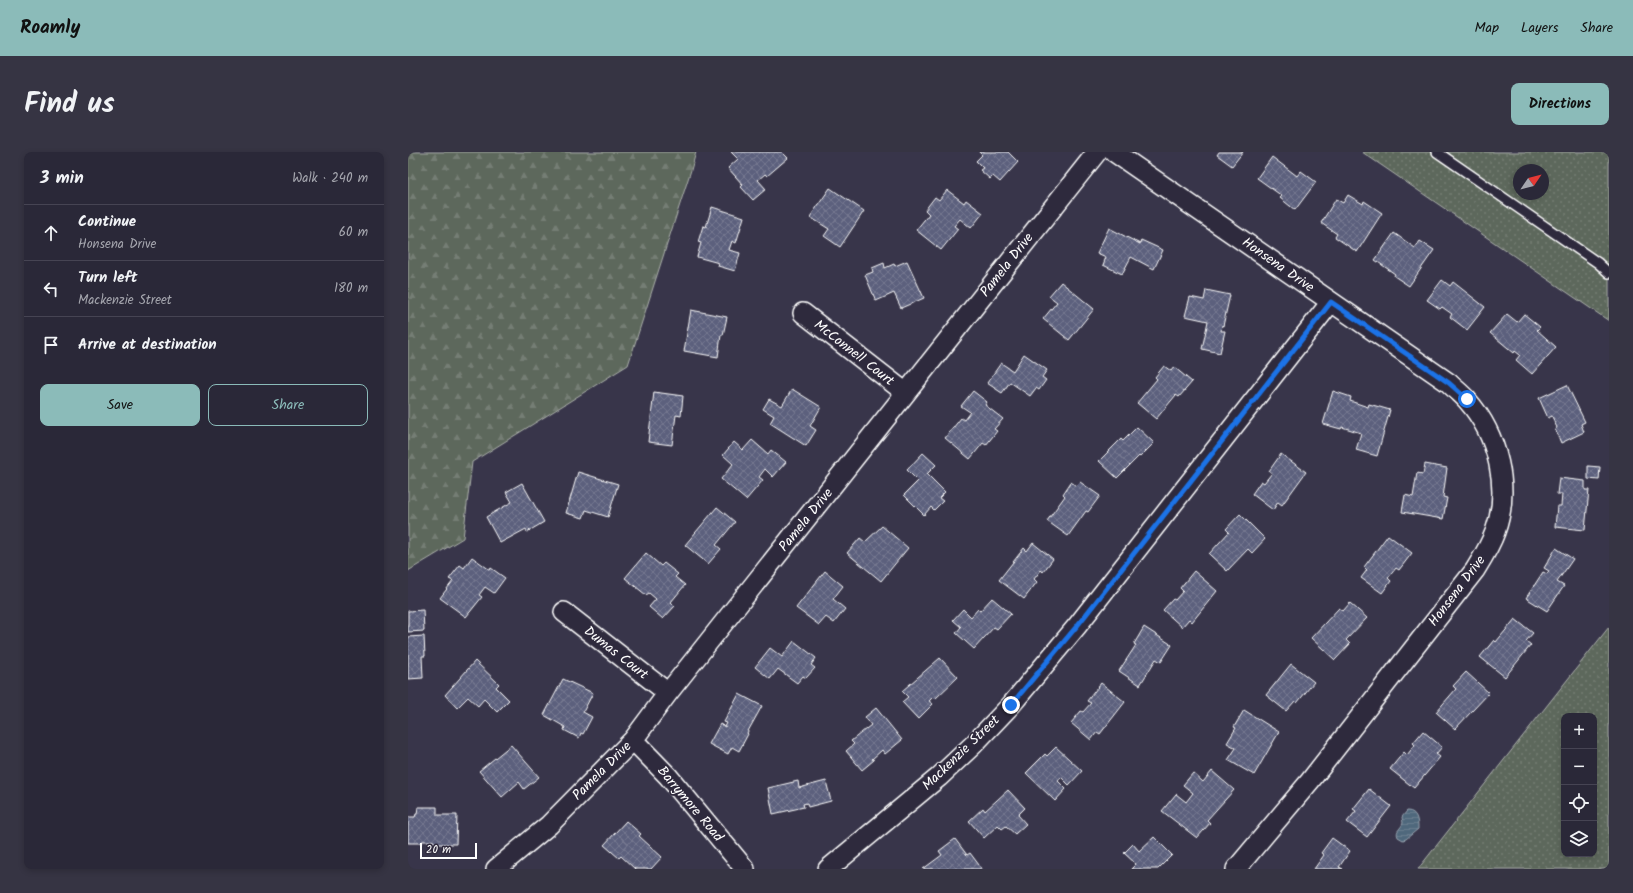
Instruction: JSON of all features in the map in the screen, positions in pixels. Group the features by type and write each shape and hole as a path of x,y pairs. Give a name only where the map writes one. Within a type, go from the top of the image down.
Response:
{"street":[{"name":"Pamela Drive","path":"496,869 549,825 633,740 668,693 1097,152"},
{"name":"Honsena Drive","path":"1114,152 1449,383 1467,399 1481,418 1496,449 1502,483 1500,514 1490,546 1475,570 1310,781 1236,869"},
{"name":"Mackenzie Street","path":"828,869 938,777 973,745 1011,705 1077,626 1331,302"},
{"name":"McConnell Court","path":"803,313 906,393"},
{"name":"Dumas Court","path":"564,612 668,693"},
{"name":"Barrymore Road","path":"633,740 668,776 745,869"}],"lane":[{"path":"1437,152 1598,263 1609,273"}],"green space":[{"path":"408,152 696,152 628,365 472,462 463,538 408,571"},
{"path":"1362,152 1609,152 1609,321"},
{"path":"1609,627 1609,869 1418,869"}],"water":[{"path":"1407,811 1410,811 1415,815 1418,829 1403,840 1398,837 1397,833 1403,823 1402,817"}],"building":[{"path":"731,152 782,152 788,158 767,176 765,174 758,180 766,189 753,200 741,187 743,185 728,168 738,159"},
{"path":"979,152 1008,152 1018,162 1000,182 993,176 990,179 980,170 983,168 976,161 982,155"},
{"path":"1219,152 1243,152 1232,166 1217,155"},
{"path":"1272,157 1297,176 1301,171 1316,182 1295,210 1280,198 1282,196 1257,178"},
{"path":"830,188 864,211 840,247 824,236 829,229 810,217"},
{"path":"947,190 964,203 966,200 983,213 971,228 960,219 954,226 958,229 941,250 916,230 929,214 925,210 935,197 939,200"},
{"path":"1348,195 1363,204 1364,201 1382,213 1357,252 1335,237 1337,234 1321,223 1336,199 1343,203"},
{"path":"712,207 744,217 736,243 732,241 729,250 740,253 735,271 718,266 719,263 697,257 701,243 698,242 703,226 706,227"},
{"path":"1109,228 1140,244 1141,240 1163,250 1154,269 1131,257 1122,274 1103,265 1106,257 1097,253"},
{"path":"1394,233 1415,248 1420,241 1434,250 1409,286 1375,260"},
{"path":"907,261 924,298 901,308 894,293 876,301 865,275 873,272 872,268 884,263 885,268"},
{"path":"1442,280 1450,286 1453,282 1485,307 1467,330 1450,317 1452,314 1442,307 1440,309 1427,300"},
{"path":"1061,282 1094,309 1069,340 1043,319 1057,302 1049,296"},
{"path":"1206,290 1230,295 1223,326 1222,325 1221,331 1225,331 1220,353 1202,349 1208,321 1185,316 1190,297 1204,300"},
{"path":"691,310 727,317 723,335 721,335 718,357 684,351"},
{"path":"1507,314 1517,322 1524,314 1540,327 1537,330 1556,347 1532,374 1516,360 1520,355 1515,351 1514,353 1490,333"},
{"path":"1024,354 1047,370 1042,377 1046,380 1039,390 1036,388 1030,396 1010,382 1002,393 987,383 1001,363 1013,371"},
{"path":"1164,366 1171,371 1174,367 1192,382 1179,397 1176,395 1156,419 1137,403 1157,379 1155,377"},
{"path":"1567,385 1585,422 1581,424 1584,432 1561,443 1555,429 1557,428 1552,416 1548,418 1539,398"},
{"path":"792,389 821,407 810,426 816,430 806,446 770,423 774,416 763,409 769,399 782,406"},
{"path":"973,391 987,402 985,405 1003,419 994,429 997,431 986,445 983,443 970,459 945,438 961,418 964,420 970,412 961,406"},
{"path":"1333,391 1351,397 1350,401 1368,407 1369,404 1390,410 1377,456 1356,450 1361,433 1342,427 1341,429 1323,424"},
{"path":"654,392 683,396 681,416 676,415 672,445 648,442"},
{"path":"1137,427 1154,443 1117,478 1099,461 1121,439 1123,441"},
{"path":"752,440 768,454 771,450 786,462 773,477 765,469 759,477 763,480 746,500 721,479 733,464 723,455 734,442 743,450"},
{"path":"923,453 936,465 927,474 945,492 939,498 943,501 934,510 931,507 924,515 904,495 918,481 907,470"},
{"path":"1281,454 1306,472 1282,505 1278,502 1273,510 1252,494 1261,481 1264,483 1272,473 1269,471"},
{"path":"1425,464 1447,468 1443,497 1447,498 1443,519 1402,512 1405,495 1413,497 1417,473 1423,474"},
{"path":"1588,466 1600,467 1599,480 1588,479"},
{"path":"578,472 618,484 608,517 586,510 583,518 566,513"},
{"path":"1559,478 1585,481 1585,490 1589,490 1585,530 1555,527 1557,506 1561,506 1562,494 1557,494"},
{"path":"1071,482 1076,486 1080,482 1100,496 1088,512 1086,511 1068,536 1047,521 1065,496 1063,494"},
{"path":"522,483 544,522 527,532 526,529 500,543 486,517 512,502 506,492"},
{"path":"717,507 735,522 716,545 721,549 708,564 685,545"},
{"path":"1240,514 1265,539 1252,553 1248,549 1227,571 1209,554 1229,532 1226,529"},
{"path":"882,526 908,548 881,581 847,553 860,538 865,542"},
{"path":"1388,535 1412,553 1399,570 1396,568 1388,578 1391,581 1382,593 1361,578 1367,570 1364,567"},
{"path":"1033,543 1053,559 1043,572 1041,570 1034,579 1037,582 1024,599 999,580 1024,548 1027,551"},
{"path":"1556,548 1573,559 1557,582 1564,586 1547,611 1526,598 1543,572 1547,574 1549,571 1544,568"},
{"path":"646,553 661,566 664,563 678,574 675,577 685,585 671,602 675,606 663,619 649,607 656,599 649,593 646,595 625,578"},
{"path":"472,557 490,570 491,568 505,578 494,593 485,587 479,595 482,597 466,617 440,598 453,581 449,579 460,565 464,568"},
{"path":"825,571 843,586 833,599 845,609 834,623 826,617 819,625 796,608"},
{"path":"1194,571 1217,591 1192,622 1189,619 1182,627 1163,610 1183,591 1180,588"},
{"path":"992,598 1011,614 997,629 994,627 974,649 956,633 961,627 953,620 963,609 971,617 978,609 980,611"},
{"path":"1350,603 1367,618 1346,640 1350,644 1335,660 1311,638 1339,608 1343,611"},
{"path":"423,610 424,631 408,632 408,611"},
{"path":"1515,619 1533,633 1526,641 1531,645 1505,677 1480,657 1494,640 1496,642"},
{"path":"1144,627 1172,645 1161,662 1156,659 1140,685 1119,671 1136,645 1134,644"},
{"path":"424,636 425,656 422,656 423,678 408,679 408,637"},
{"path":"794,641 816,658 811,665 815,668 806,678 803,676 797,683 778,669 770,679 755,667 770,648 782,657"},
{"path":"940,658 958,677 935,699 933,697 929,701 933,704 918,719 902,702 908,697 902,691"},
{"path":"475,661 499,684 496,687 509,700 497,712 484,699 478,706 468,697 457,708 445,695"},
{"path":"1291,664 1314,682 1297,703 1295,701 1286,711 1266,695"},
{"path":"1466,672 1489,693 1455,729 1436,712 1456,689 1453,686"},
{"path":"563,679 593,693 583,712 592,717 583,734 581,733 579,738 564,730 565,727 544,715"},
{"path":"1101,683 1125,702 1100,734 1097,732 1091,740 1071,723 1081,711 1083,712 1091,703 1087,701"},
{"path":"739,694 762,706 739,751 732,747 728,754 709,744 720,724 725,727 727,723 724,722"},
{"path":"876,708 902,740 885,754 882,750 872,759 874,760 862,770 846,751 854,744 851,741 871,725 865,717"},
{"path":"1244,710 1279,732 1254,775 1228,760 1236,748 1227,743"},
{"path":"1423,731 1442,747 1436,754 1440,757 1414,788 1390,769 1404,752 1407,755 1415,745 1413,743"},
{"path":"511,745 539,777 524,789 519,782 502,797 479,771"},
{"path":"1056,747 1082,771 1069,785 1061,777 1058,781 1066,789 1055,801 1026,773 1045,754 1047,756"},
{"path":"1212,771 1234,790 1207,820 1210,823 1197,838 1162,811 1176,794 1186,802 1193,793 1183,785 1193,773 1203,782"},
{"path":"798,781 799,788 826,781 831,801 808,807 807,803 803,804 804,807 773,814 768,788"},
{"path":"1369,789 1391,806 1367,837 1347,822 1356,811 1353,809"},
{"path":"1008,790 1025,808 1018,815 1026,824 1015,834 1006,826 1002,829 998,825 984,838 969,821 983,808 985,811"},
{"path":"418,807 437,807 437,815 457,815 456,844 434,844 434,841 408,843 408,817 415,817"},
{"path":"626,821 641,834 639,836 662,857 651,869 635,869 621,856 619,858 604,845"},
{"path":"1154,837 1172,855 1158,869 1131,869 1136,864 1124,853 1133,844 1139,851"},
{"path":"1332,838 1350,851 1339,867 1343,869 1314,869 1324,855 1321,853"},
{"path":"955,839 967,855 970,853 982,869 923,869 942,855 939,851"}],"route":[{"path":"1011,705 1077,626 1331,302 1449,383 1467,399"}]}
